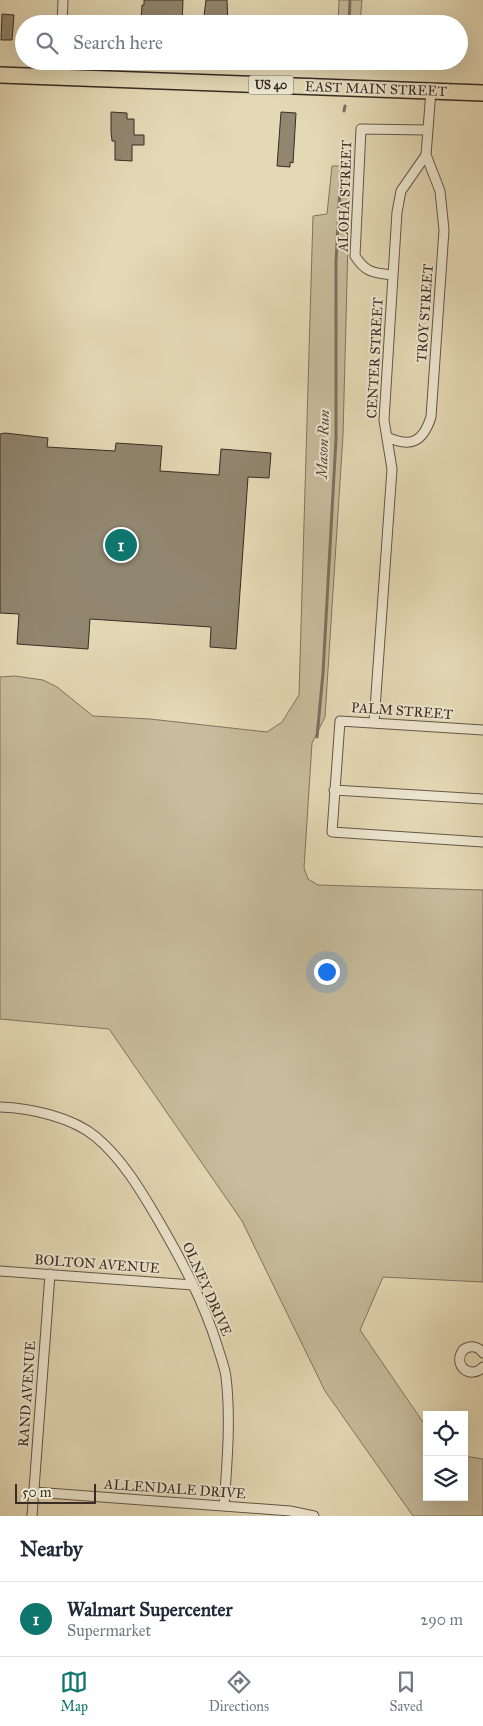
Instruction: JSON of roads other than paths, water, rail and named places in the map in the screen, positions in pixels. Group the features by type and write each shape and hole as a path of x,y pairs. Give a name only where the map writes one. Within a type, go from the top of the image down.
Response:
{"main road":[{"name":"EAST MAIN STREET","path":"0,75 483,93"}],"street":[{"path":"62,15 63,0"},
{"path":"59,70 59,78"},
{"path":"426,154 431,91"},
{"name":"ALOHA STREET","path":"393,276 372,272 362,267 355,256 361,129 427,130"},
{"name":"CENTER STREET","path":"374,723 392,469 384,420 397,212 401,191 426,154"},
{"name":"TROY STREET","path":"387,437 401,443 416,441 426,431 431,417 444,230 440,191 426,154"},
{"name":"PALM STREET","path":"483,730 340,721 332,832 483,842"},
{"path":"334,790 483,799"},
{"name":"OLNEY DRIVE","path":"0,1106 44,1112 69,1122 95,1136 119,1160 142,1192 177,1251 211,1326 226,1376 229,1431 224,1506"},
{"name":"BOLTON AVENUE","path":"0,1271 193,1285"},
{"name":"RAND AVENUE","path":"32,1516 50,1274"},
{"path":"483,1353 478,1348 471,1346 463,1350 459,1360 461,1367 469,1373 476,1372 483,1367"},
{"name":"ALLENDALE DRIVE","path":"34,1492 290,1511 314,1516"}],"waterway":[{"name":"Mason Run","path":"349,15 350,0"},
{"name":"Mason Run","path":"344,111 345,106"},
{"name":"Mason Run","path":"317,737 323,673 336,439 336,262 342,152"}],"place":[{"name":"Walmart Supercenter","path":"121,545"}]}
